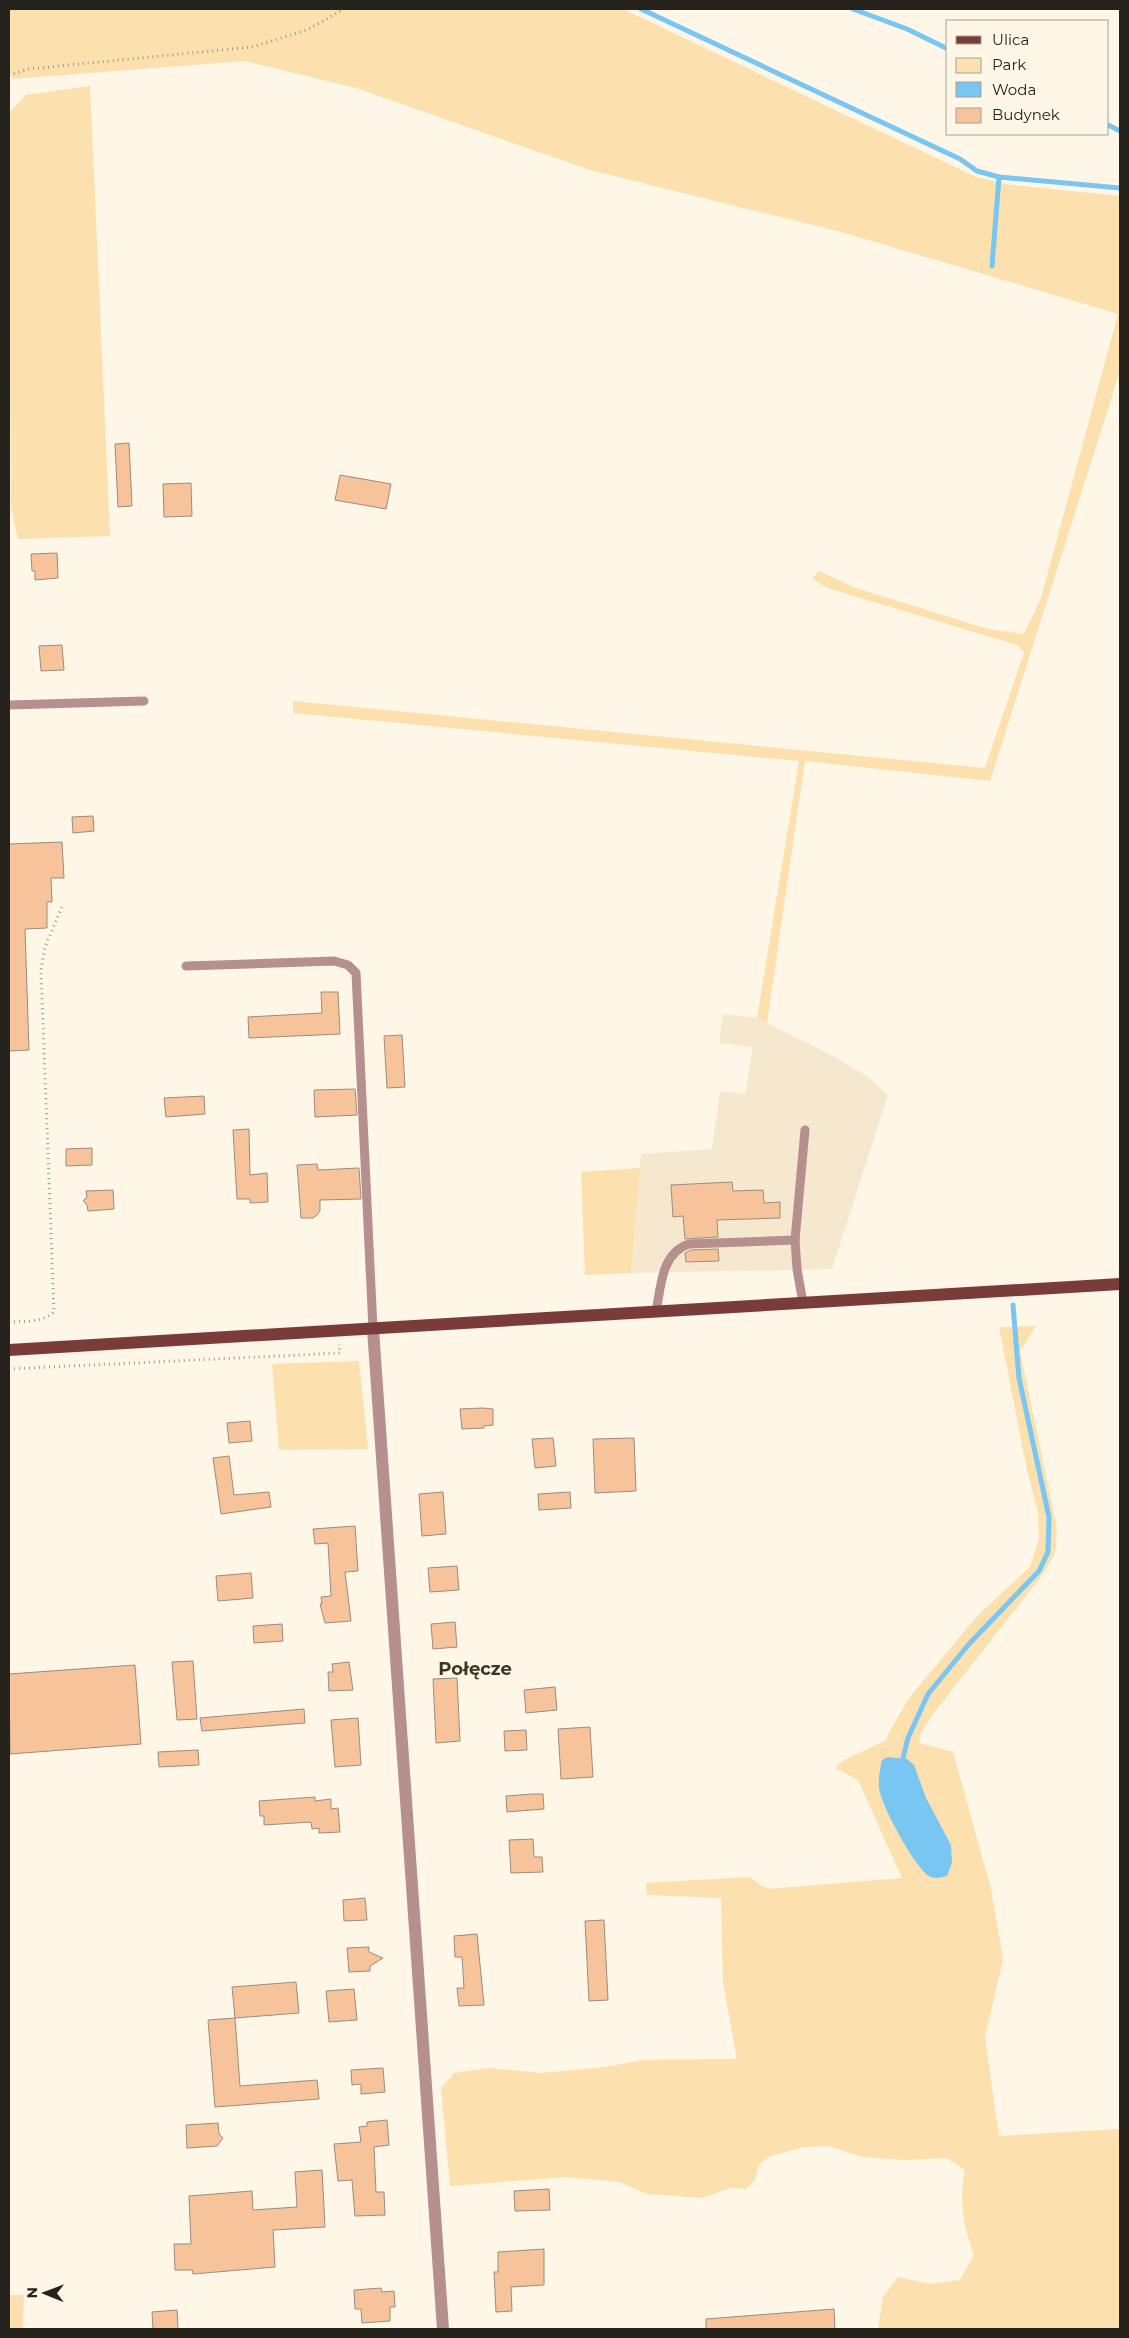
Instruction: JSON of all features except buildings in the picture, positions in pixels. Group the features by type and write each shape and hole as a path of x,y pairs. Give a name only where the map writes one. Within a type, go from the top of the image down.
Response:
{"main road":[{"path":"9,1350 1120,1284"}],"street":[{"path":"373,1329 443,2329"}],"lane":[{"path":"9,705 144,701"},
{"path":"186,966 334,961 348,965 356,973 373,1329"},
{"path":"804,1303 797,1269 796,1240 805,1130"},
{"path":"656,1312 666,1268 671,1256 679,1248 690,1244 796,1240"}],"path":[{"path":"9,75 28,69 252,47 307,30 344,9"},
{"path":"9,1322 38,1320 47,1318 54,1312 41,970 45,947 62,907"},
{"path":"9,1369 340,1353 339,1331"}],"shaded area":[{"path":"723,1014 757,1018 824,1051 867,1076 888,1095 832,1269 631,1273 641,1154 712,1149 720,1091 745,1094 753,1047 719,1043"}],"green space":[{"path":"9,9 623,9 976,177 1011,185 1120,196 1120,371 990,781 805,761 767,1023 757,1018 799,761 293,713 293,701 985,768 1024,652 1017,645 827,588 812,578 819,571 856,588 988,629 1024,634 1041,598 1118,314 845,233 590,170 356,88 245,61 12,79 9,70"},
{"path":"90,86 110,536 18,539 11,507 9,113 26,95"},
{"path":"640,1168 631,1273 585,1275 581,1172"},
{"path":"1036,1326 1020,1351 1057,1528 1056,1547 1053,1557 1043,1574 933,1714 921,1733 919,1743 953,1752 991,1889 1003,1959 985,2037 999,2136 1120,2129 1120,2329 878,2329 883,2297 898,2277 929,2284 960,2280 974,2255 967,2234 963,2212 962,2191 965,2170 947,2158 905,2160 862,2157 828,2146 804,2147 771,2156 759,2164 755,2180 746,2189 730,2188 702,2198 648,2194 619,2182 566,2177 450,2186 441,2088 454,2073 489,2068 541,2073 605,2067 644,2060 737,2059 723,1983 721,1898 647,1895 646,1883 749,1877 767,1889 902,1878 858,1780 835,1768 842,1761 887,1740 888,1734 909,1698 978,1615 1030,1567 1039,1539 1038,1512 1027,1470 999,1327"},
{"path":"359,1361 368,1449 279,1450 272,1364"},
{"path":"9,2295 24,2295 23,2329 9,2329"}],"water":[{"path":"888,1757 907,1759 914,1765 926,1798 951,1845 952,1863 947,1876 933,1878 925,1872 909,1851 892,1822 881,1796 879,1784 882,1760"}],"waterway":[{"path":"641,9 960,159 977,171 999,177 1120,188"},
{"path":"853,9 907,29 946,48"},
{"path":"1109,126 1120,131"},
{"path":"992,266 999,177"},
{"path":"903,1758 908,1738 928,1694 969,1644 1039,1571 1048,1552 1049,1517 1019,1378 1013,1305"}],"district":[{"name":"Połęcze","path":"475,1669"}]}
